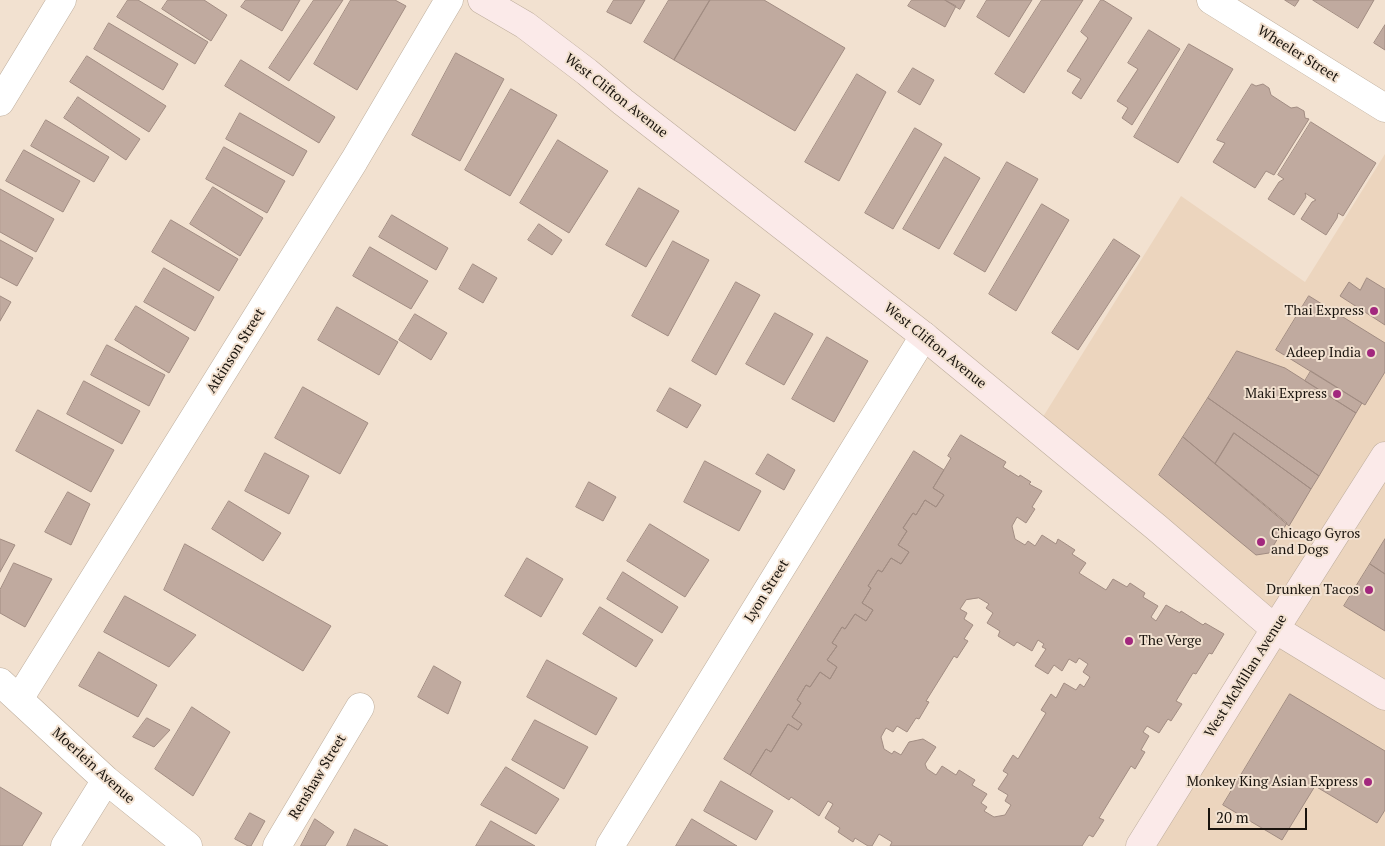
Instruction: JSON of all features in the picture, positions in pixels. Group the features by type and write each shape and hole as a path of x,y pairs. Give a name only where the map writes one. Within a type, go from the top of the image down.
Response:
{"main road":[{"name":"West Clifton Avenue","path":"482,0 524,25 587,72 924,336 1156,527 1275,629 1385,696"},
{"name":"West McMillan Avenue","path":"1140,846 1385,456"}],"street":[{"path":"0,102 62,0"},
{"name":"Atkinson Street","path":"9,690 354,161 449,0"},
{"name":"Wheeler Street","path":"1211,0 1385,108"},
{"name":"Lyon Street","path":"610,846 924,336"},
{"name":"Moerlein Avenue","path":"9,690 106,780 188,846"},
{"name":"Renshaw Street","path":"277,846 360,707"},
{"path":"65,846 106,780"}],"shaded area":[{"path":"1385,154 1385,846 1140,846 1275,629 1036,428 1181,196 1305,282"}],"building":[{"path":"128,0 138,0 208,42 195,64 117,17"},
{"path":"168,0 204,0 227,15 211,41 162,9"},
{"path":"246,0 300,0 282,31 241,7"},
{"path":"314,0 343,0 289,81 269,68"},
{"path":"351,0 395,0 406,6 357,90 314,64"},
{"path":"614,0 645,0 631,24 607,12"},
{"path":"669,0 710,0 674,60 644,42"},
{"path":"710,0 764,0 845,48 795,131 674,60"},
{"path":"912,0 945,0 956,6 945,27 908,6"},
{"path":"945,0 965,0 960,9"},
{"path":"987,0 1032,0 1009,37 977,17"},
{"path":"1042,0 1083,0 1024,93 995,74"},
{"path":"1101,0 1132,18 1081,99 1072,93 1081,79 1067,71 1088,38 1081,32"},
{"path":"1285,0 1299,0 1295,6"},
{"path":"1313,0 1374,0 1358,28"},
{"path":"109,23 178,64 163,90 94,49"},
{"path":"1385,25 1385,50 1374,43"},
{"path":"1149,30 1180,49 1132,125 1122,118 1128,108 1117,101 1138,69 1128,63"},
{"path":"1189,44 1233,69 1178,163 1134,137"},
{"path":"456,53 504,79 460,161 412,135"},
{"path":"87,56 166,106 149,132 70,82"},
{"path":"241,60 335,117 319,143 225,86"},
{"path":"913,68 934,80 920,105 898,92"},
{"path":"857,74 886,92 839,181 805,162"},
{"path":"1252,84 1256,86 1263,84 1269,88 1271,95 1291,108 1297,107 1304,111 1305,118 1309,119 1274,175 1266,171 1255,188 1213,162 1225,143 1217,140"},
{"path":"511,89 557,115 510,196 465,170"},
{"path":"78,97 140,139 126,160 64,118"},
{"path":"240,113 307,151 293,176 226,139"},
{"path":"46,120 109,157 94,182 31,146"},
{"path":"1311,122 1376,163 1343,216 1338,213 1337,218 1326,235 1301,219 1312,202 1316,200 1305,193 1306,197 1294,215 1268,199 1279,182 1284,179 1278,175"},
{"path":"915,128 942,144 893,229 865,213"},
{"path":"558,140 608,171 569,233 520,203"},
{"path":"224,147 285,181 267,213 206,179"},
{"path":"24,150 80,181 63,212 6,181"},
{"path":"945,157 980,178 939,249 903,229"},
{"path":"1007,162 1038,179 985,272 954,254"},
{"path":"213,187 263,218 240,256 190,224"},
{"path":"639,188 679,211 646,267 606,245"},
{"path":"0,189 54,219 36,252 0,232"},
{"path":"1042,204 1069,220 1016,311 989,294"},
{"path":"392,215 448,248 436,270 379,237"},
{"path":"171,220 238,259 219,291 152,252"},
{"path":"539,224 562,240 552,255 528,240"},
{"path":"1114,239 1140,256 1078,350 1052,333"},
{"path":"0,240 33,258 17,286 0,277"},
{"path":"673,241 709,260 668,336 632,316"},
{"path":"370,247 428,281 411,309 353,276"},
{"path":"473,264 497,278 483,303 459,289"},
{"path":"164,268 214,297 195,331 144,302"},
{"name":"Thai Express","path":"1367,278 1385,289 1385,325 1340,296 1349,282 1360,290"},
{"path":"736,282 760,295 716,375 692,361"},
{"path":"0,296 11,302 0,321"},
{"path":"1309,296 1385,343 1385,372 1365,405 1276,350"},
{"path":"136,306 189,338 169,373 115,340"},
{"path":"337,307 398,342 379,375 318,340"},
{"path":"775,313 813,334 784,385 746,364"},
{"path":"415,314 447,333 431,360 399,340"},
{"path":"827,337 868,361 834,422 792,399"},
{"path":"107,345 165,375 149,406 91,375"},
{"path":"1237,351 1285,368 1356,413 1319,476 1208,398"},
{"path":"1311,371 1362,403 1356,413 1305,381"},
{"path":"84,381 140,411 122,444 67,414"},
{"path":"303,387 368,423 340,474 275,438"},
{"path":"670,388 701,405 687,428 657,411"},
{"path":"1208,398 1319,476 1311,489 1234,433 1215,464 1183,437"},
{"path":"38,410 114,450 91,492 16,451"},
{"path":"1234,433 1311,489 1289,526 1215,464"},
{"name":"The Verge","path":"961,435 1006,462 1003,467 1019,477 1020,475 1031,482 1029,484 1042,491 1032,507 1035,509 1026,523 1017,517 1012,526 1015,539 1025,545 1028,541 1035,546 1042,535 1056,544 1058,539 1075,550 1072,554 1086,563 1079,573 1106,590 1113,579 1127,587 1130,583 1145,593 1143,597 1158,606 1151,617 1156,621 1166,605 1224,634 1212,654 1209,653 1196,674 1193,673 1176,701 1182,704 1171,721 1168,719 1159,733 1147,726 1143,732 1149,736 1141,750 1145,752 1135,769 1131,766 1099,818 1104,820 1093,837 1089,835 1082,846 890,846 892,842 879,834 872,846 868,846 855,838 853,842 838,832 840,828 825,818 833,804 828,801 819,816 791,797 789,800 750,775 766,749 771,752 788,724 798,730 802,724 792,717 801,703 797,700 806,685 810,687 820,672 830,679 837,667 827,660 837,646 832,643 842,627 845,629 855,614 866,621 873,610 862,603 871,588 868,586 878,570 882,572 891,558 901,564 909,552 898,545 907,531 903,528 913,513 916,515 925,500 936,507 944,495 933,488 951,458 948,456","holes":["979,598 989,604 986,608 993,613 987,623 1000,631 998,636 1014,646 1017,642 1032,651 1038,640 1044,644 1042,647 1046,649 1035,666 1048,674 1054,665 1062,671 1069,659 1076,663 1079,658 1088,664 1083,672 1090,677 1084,687 1080,684 1076,690 1064,683 1056,698 1051,694 1041,710 1046,713 1018,759 1013,755 1003,771 1008,774 998,789 1008,795 1005,801 1011,805 1005,815 994,817 984,811 987,807 981,803 987,794 972,785 975,780 959,770 956,775 942,766 936,775 927,769 925,764 936,747 923,739 909,742 901,755 894,751 892,754 884,749 881,737 886,728 893,732 897,726 907,732 916,718 919,719 929,702 926,701 954,656 957,658 968,641 964,639 973,625 964,619 967,613 960,609 966,600"]},
{"path":"1183,437 1287,523 1269,553 1256,555 1159,475"},
{"path":"914,451 944,470 933,488 944,495 936,507 925,500 916,515 913,513 903,528 907,531 898,545 909,552 901,564 891,558 882,572 878,570 868,586 871,588 862,603 873,610 866,621 855,614 845,629 842,627 832,643 837,646 827,660 837,667 830,679 820,672 810,687 806,685 797,700 801,703 792,717 802,724 798,730 788,724 771,752 766,749 750,775 724,759"},
{"path":"265,453 309,476 289,514 245,491"},
{"path":"768,454 795,470 784,490 756,474"},
{"path":"705,461 761,491 739,531 684,502"},
{"path":"589,482 616,497 603,521 576,507"},
{"path":"68,492 90,504 71,545 45,532"},
{"path":"229,501 281,533 263,561 212,529"},
{"path":"650,524 709,560 685,597 627,561"},
{"path":"0,539 15,545 0,572"},
{"path":"1385,539 1385,574 1370,564"},
{"path":"185,544 331,626 303,671 164,590"},
{"path":"527,558 563,579 541,617 505,596"},
{"path":"14,563 52,579 25,627 0,613 0,590"},
{"name":"Drunken Tacos","path":"1370,564 1385,574 1385,631 1344,606"},
{"path":"623,572 678,607 662,633 607,599"},
{"path":"125,596 196,635 169,667 104,632"},
{"path":"600,607 653,640 636,667 583,634"},
{"path":"99,652 157,685 138,717 79,686"},
{"path":"547,660 617,698 596,735 527,697"},
{"path":"434,666 461,682 448,714 418,697"},
{"path":"1290,694 1385,751 1385,810 1377,823 1315,786 1282,840 1223,805"},
{"path":"192,707 230,732 193,796 155,769"},
{"path":"147,718 170,730 154,747 133,737"},
{"path":"535,720 588,747 564,789 512,760"},
{"path":"506,767 559,799 536,834 481,805"},
{"path":"721,781 773,811 756,840 704,811"},
{"path":"0,787 42,813 22,846 0,846"},
{"path":"250,813 265,821 251,846 248,846 235,839"},
{"path":"315,819 334,832 325,846 301,846"},
{"path":"692,819 737,846 676,846"},
{"path":"491,821 535,846 476,846"},
{"path":"355,829 388,846 347,846"}],"place":[{"name":"Thai Express","path":"1374,311"},
{"name":"Adeep India","path":"1371,353"},
{"name":"Maki Express","path":"1337,394"},
{"name":"Chicago Gyros and Dogs","path":"1261,542"},
{"name":"Drunken Tacos","path":"1369,590"},
{"name":"The Verge","path":"1129,641"},
{"name":"Monkey King Asian Express","path":"1368,782"}]}
